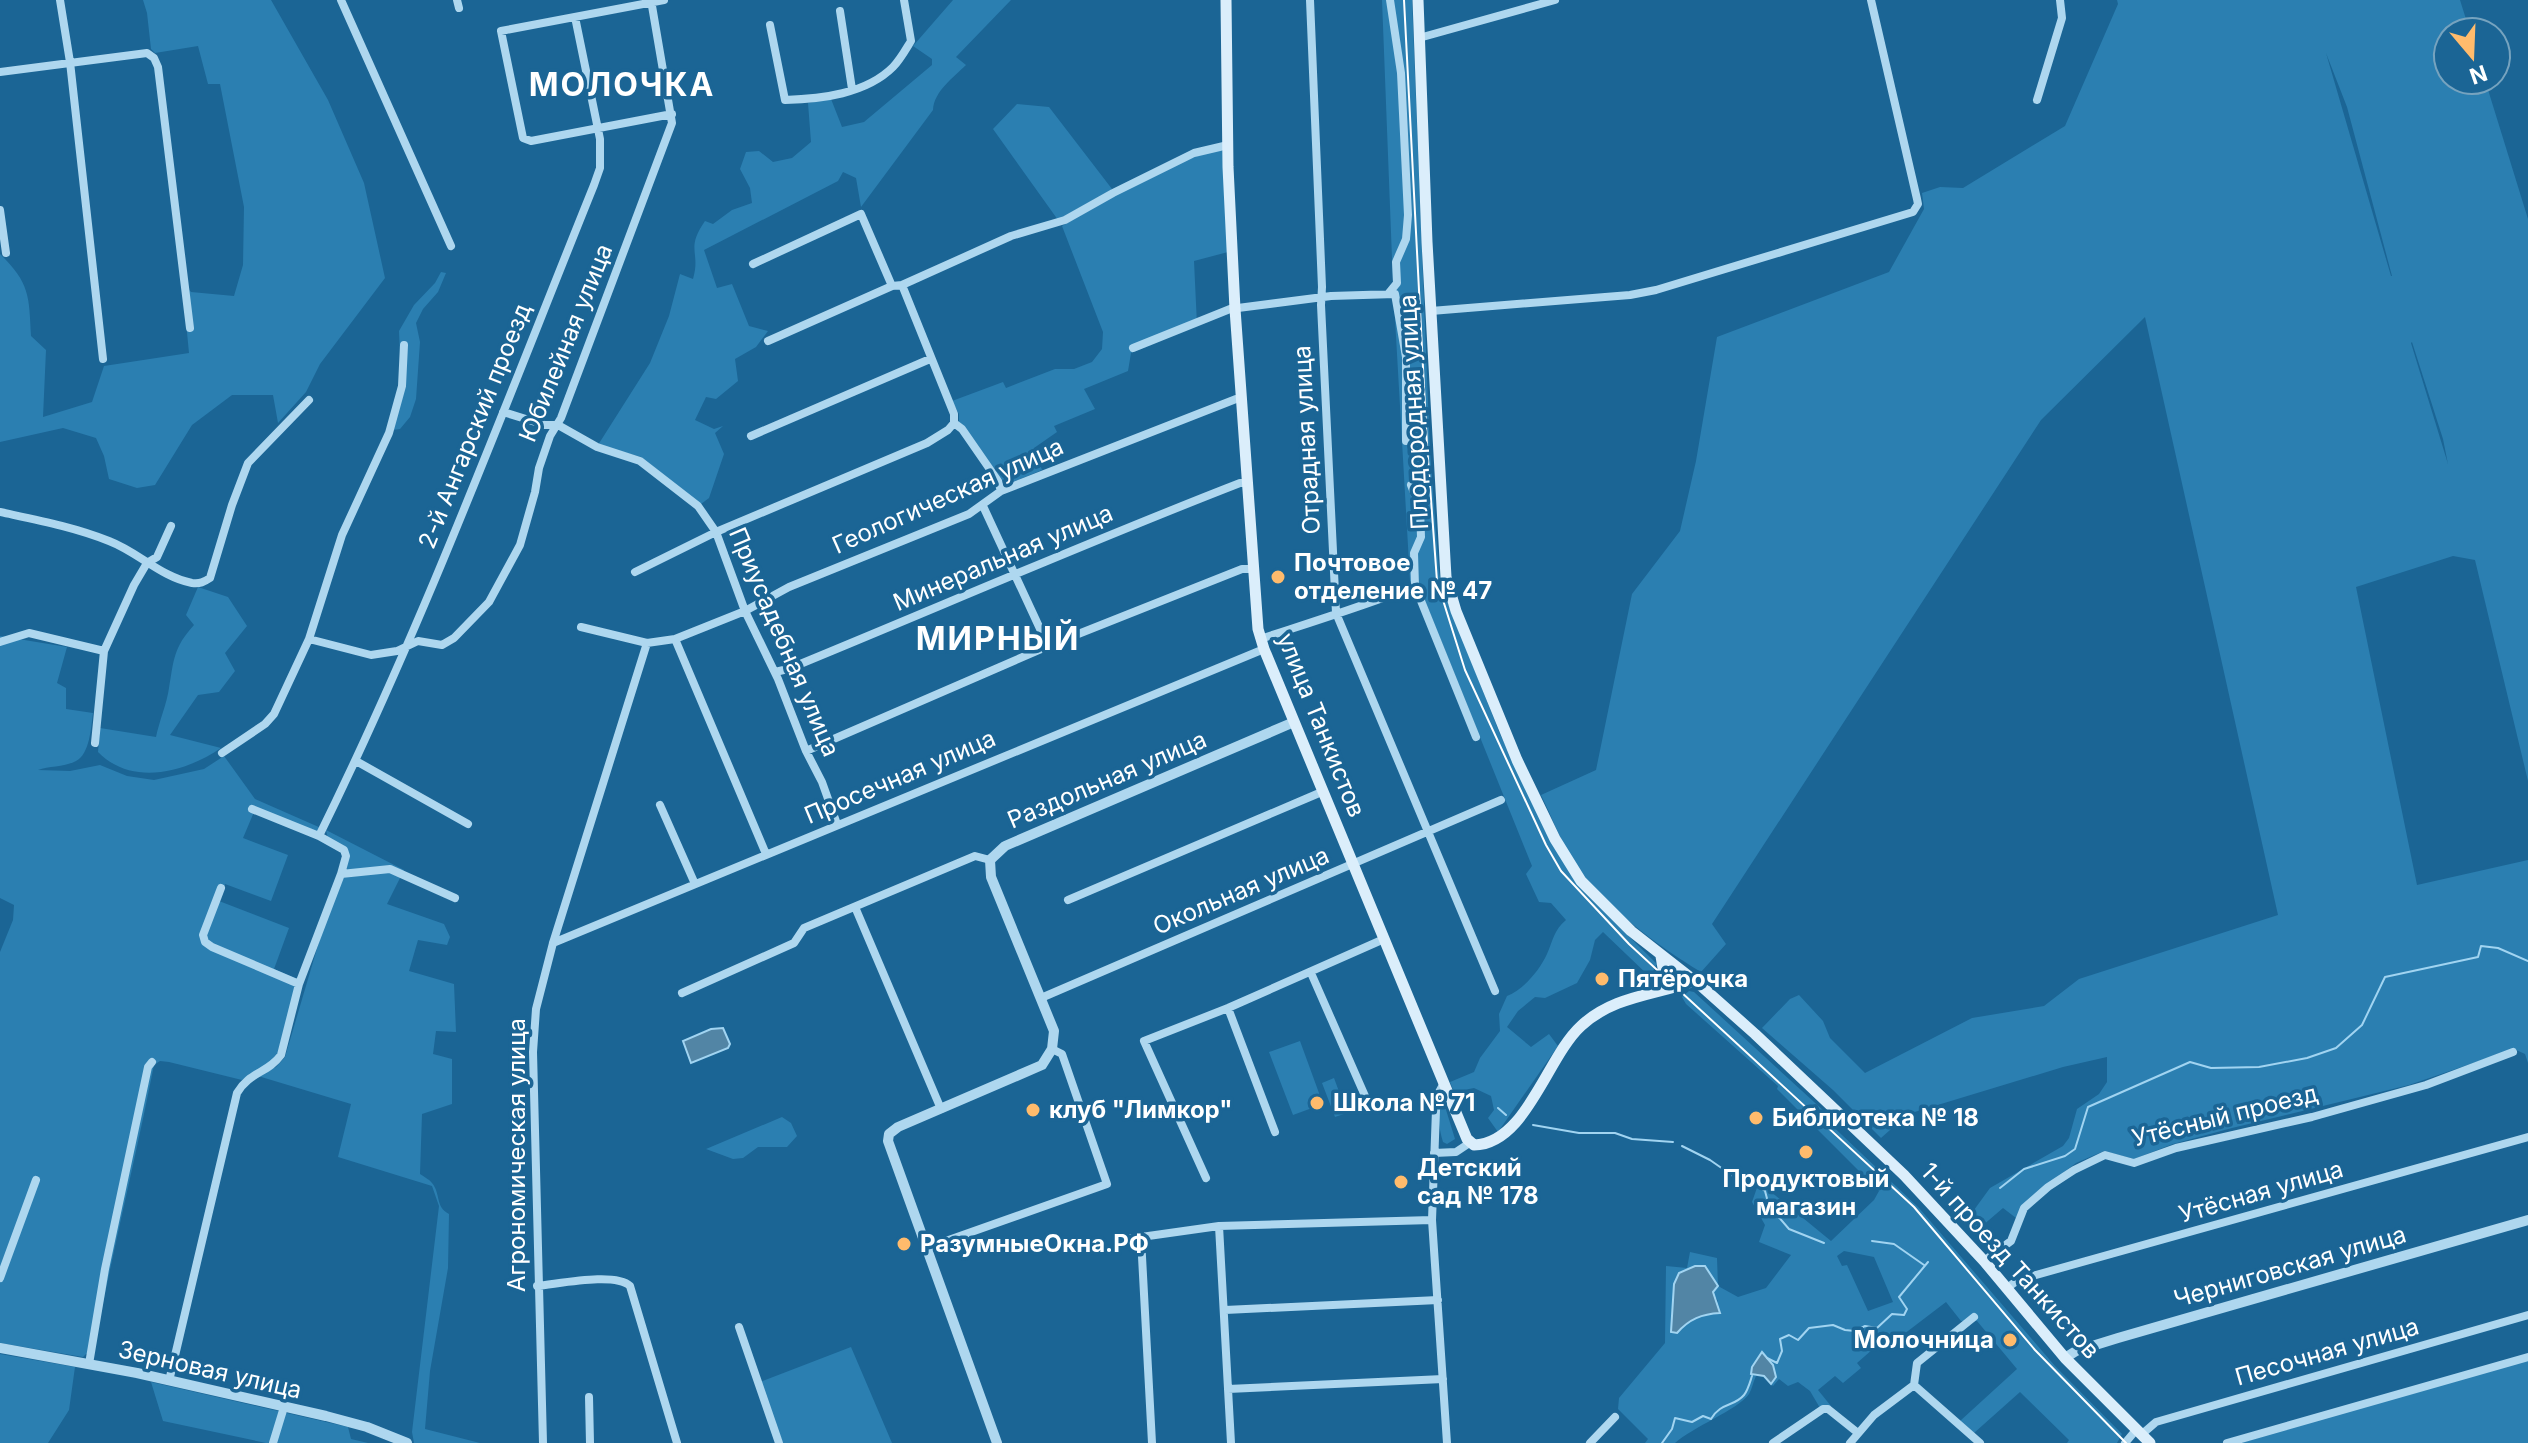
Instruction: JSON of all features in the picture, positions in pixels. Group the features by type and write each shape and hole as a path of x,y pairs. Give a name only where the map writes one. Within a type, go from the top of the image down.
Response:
{"main road":[{"name":"улица Танкистов","path":"1226,0 1235,309 1253,569 1262,644 1467,1139 1471,1142"},
{"name":"Плодородная улица","path":"1418,0 1446,577 1456,611 1517,760 1570,866 1620,921 1694,981"},
{"path":"1653,991 1664,974 1661,956"},
{"path":"1471,1142 1487,1145 1500,1138 1518,1120 1579,1027 1626,999 1694,981"},
{"name":"1-й проезд Танкистов","path":"1694,981 1876,1148 1984,1261 2065,1358 2142,1436"}],"street":[{"path":"60,0 70,62 103,359"},
{"path":"341,0 451,246"},
{"path":"664,0 501,31 523,138 531,141 672,114"},
{"path":"770,25 785,100 818,99 876,79 894,67 911,41 904,0"},
{"name":"Отрадная улица","path":"1310,0 1336,613 1495,991"},
{"path":"1390,0 1401,73 1408,215 1406,239 1396,262 1397,283 1391,294 1406,357 1406,441"},
{"path":"1419,38 1555,0"},
{"path":"1431,311 1630,295 1656,290 1906,215 1916,208 1917,199 1871,0"},
{"path":"2037,100 2062,18 2060,0"},
{"name":"Юбилейная улица","path":"309,639 371,655 397,651 418,641 447,643 489,602 520,545 550,436 558,425 672,123 651,1"},
{"path":"840,11 852,89"},
{"name":"2-й Ангарский проезд","path":"319,836 408,644 600,168 600,139 575,17"},
{"path":"0,72 147,53 154,58 158,67 190,328"},
{"path":"768,341 1011,236 1065,220 1194,153 1228,145"},
{"path":"0,210 6,253"},
{"path":"635,572 716,532 927,443 954,423 954,414 930,359 861,214 753,264"},
{"path":"1133,348 1235,309 1322,298 1391,294"},
{"path":"222,753 265,724 274,714 309,639 342,535 389,433 402,386 404,345"},
{"path":"751,436 930,359"},
{"name":"Геологическая улица","path":"581,627 647,643 675,639 745,611 789,587 969,514 1001,491 1242,399"},
{"path":"0,512 57,524 109,541 138,554 147,563 193,583 204,582 210,578 248,463 309,400"},
{"name":"Приусадебная улица","path":"503,412 545,425 558,425 597,447 640,461 698,506 716,532 745,611 775,672 837,824"},
{"path":"954,423 962,429 998,481 1001,491"},
{"name":"Минеральная улица","path":"775,672 1017,575 1122,529 1240,483 1248,483"},
{"path":"1411,485 1420,508 1421,537 1414,553 1415,586 1476,737"},
{"path":"983,506 1048,646"},
{"path":"95,743 104,651 134,585 147,563 157,557 171,526"},
{"path":"806,751 1048,646 1242,569 1253,569"},
{"name":"Просечная улица","path":"553,943 1336,613 1345,613 1415,586"},
{"path":"0,642 29,633 104,651"},
{"path":"675,639 766,854"},
{"name":"Агрономическая улица","path":"543,1443 533,1052 536,1009 553,943 647,643"},
{"name":"Раздольная улица","path":"682,993 794,943 804,928 975,856 990,860 1005,846 1294,722"},
{"path":"356,761 468,824"},
{"path":"1068,900 1324,791"},
{"name":"Окольная улица","path":"1041,998 1501,800"},
{"path":"660,805 695,884"},
{"path":"169,1381 237,1093 244,1081 275,1064 281,1055 299,984 346,856 344,850 319,836 252,809"},
{"path":"990,860 991,877 1054,1031 1052,1049 1042,1065 898,1127 889,1134 889,1148 997,1443"},
{"path":"341,874 390,869 455,898"},
{"path":"221,888 203,935 212,947 299,984"},
{"path":"855,907 941,1109"},
{"path":"1206,1178 1144,1041 1311,973 1384,939"},
{"path":"1311,973 1369,1105"},
{"path":"1228,1008 1275,1132"},
{"path":"926,1248 1107,1184 1062,1054 1052,1049"},
{"name":"Утёсный проезд","path":"1984,1261 2011,1241 2024,1208 2048,1187 2105,1155 2134,1163 2176,1148 2312,1117 2426,1085 2513,1052"},
{"path":"89,1364 105,1269 152,1062"},
{"path":"1444,1083 1438,1094 1432,1220 1447,1443"},
{"name":"Утёсная улица","path":"2007,1288 2018,1280 2528,1137"},
{"path":"1434,1153 1456,1152 1471,1142"},
{"path":"0,1278 36,1180"},
{"path":"1127,1239 1219,1226 1432,1220"},
{"name":"Черниговская улица","path":"2065,1358 2076,1351 2133,1334 2528,1220"},
{"path":"1219,1226 1231,1443"},
{"path":"1141,1238 1152,1443"},
{"path":"537,1286 610,1279 622,1280 630,1286 677,1443"},
{"path":"1225,1310 1438,1300"},
{"name":"Песочная улица","path":"2142,1436 2156,1422 2528,1315"},
{"path":"1850,1443 1874,1415 1914,1385 1917,1363 1974,1317"},
{"path":"739,1327 779,1443"},
{"name":"Зерновая улица","path":"0,1348 89,1364 284,1407 359,1425 407,1443"},
{"path":"2227,1443 2528,1357"},
{"path":"1228,1389 1443,1379"},
{"path":"1914,1385 1980,1443"},
{"path":"589,1397 590,1443"},
{"path":"273,1443 284,1407"},
{"path":"1773,1443 1823,1409 1828,1409 1858,1433"},
{"path":"1590,1443 1615,1417"},
{"path":"2125,1443 2142,1436"}],"shaded area":[{"path":"143,0 271,0 328,100 364,183 385,278 320,364 306,392 278,423 273,395 232,395 192,425 155,485 137,488 109,479 96,438 63,428 0,442 0,254 22,282 28,300 31,336 46,350 43,417 92,402 104,366 189,353 182,281 191,292 234,296 243,265 244,207 220,84 208,84 198,46 155,53 151,49"},
{"path":"953,0 1011,0 956,57 966,65 941,91 933,110 861,207 856,178 843,172 838,181 704,250 717,288 732,284 749,326 768,331 756,347 735,359 738,381 716,399 706,397 695,420 714,429 723,426 715,433 724,454 709,498 701,504 641,457 598,445 650,363 669,316 680,274 693,279 696,238 705,221 713,224 732,210 752,203 750,188 740,169 746,152 759,151 773,162 792,158 811,142 808,103 831,99 842,127 864,122 932,65 932,59 913,46"},
{"path":"1382,0 1412,0 1430,452 1442,588 1500,734 1551,842 1586,894 1657,964 1650,977 1603,932 1595,940 1590,960 1577,983 1545,998 1535,997 1518,1011 1507,1027 1531,1047 1549,1034 1558,1046 1498,1132 1488,1118 1494,1110 1491,1096 1474,1088 1454,1092 1450,1082 1474,1072 1480,1058 1500,1031 1499,1014 1507,996 1535,973 1556,931 1566,920 1551,903 1539,902 1526,874 1532,866 1419,586 1410,581 1393,284"},
{"path":"2117,0 2460,0 2465,16 2432,16 2432,96 2490,96 2528,219 2528,781 2475,560 2453,556 2356,587 2417,885 2528,860 2528,1063 2525,1054 2514,1049 2409,1085 2232,1128 2173,1144 2134,1159 2104,1151 2076,1163 2047,1185 2016,1218 2003,1208 1975,1232 1966,1221 1990,1188 2063,1146 2069,1138 2077,1109 2099,1094 2107,1082 2107,1057 2063,1067 1908,1114 1881,1138 1833,1090 1762,1028 1790,999 1799,995 1823,1021 1830,1038 1865,1073 1972,1018 2044,1006 2079,979 2278,915 2145,317 2041,420 1712,924 1726,944 1701,972 1649,937 1615,909 1586,879 1574,863 1541,795 1596,770 1632,594 1680,531 1696,461 1717,337 1889,272 1924,209 1922,193 1940,187 1963,188 2065,126 2118,4","holes":["2326,53 2347,107 2392,276","2412,342 2443,439 2448,464"]},
{"path":"1017,104 1049,107 1112,189 1058,220 993,129"},
{"path":"1217,149 1223,151 1228,252 1194,261 1197,325 1131,353 1128,371 1084,389 1095,409 1054,426 1057,432 1034,448 1042,470 1008,484 1004,482 959,422 959,414 952,401 1003,382 1006,388 1055,369 1074,369 1092,362 1102,349 1103,332 1062,226 1157,174"},
{"path":"441,272 446,273 438,292 416,323 420,342 416,399 410,417 400,429 393,430 401,377 399,331 414,305"},
{"path":"198,587 228,597 247,626 225,653 235,671 219,692 198,695 170,735 221,748 176,769 159,772 127,770 98,752 100,728 156,737 176,655 194,625 186,615"},
{"path":"0,636 67,647 57,683 66,688 66,709 93,713 89,740 81,758 38,770 70,771 100,765 127,776 154,780 204,769 224,756 255,799 321,828 317,834 254,812 243,838 288,855 271,901 225,884 219,901 289,928 274,969 297,979 278,1053 271,1062 242,1080 169,1062 160,1061 154,1065 93,1354 83,1357 0,1343 0,952 13,920 14,905 0,898"},
{"path":"326,830 404,870 387,904 444,924 450,937 447,945 418,940 409,971 454,984 456,1032 436,1031 433,1054 452,1059 452,1104 422,1114 420,1174 432,1183 442,1208 449,1214 448,1268 430,1371 425,1429 480,1443 414,1443 412,1432 439,1206 432,1186 338,1157 351,1104 258,1076 276,1067 285,1057 321,935 349,857 328,839"},
{"path":"1689,991 1694,992 1825,1112 1823,1117 1919,1208 2055,1366 2122,1434 2117,1443 2067,1443 2069,1440 2020,1392 1974,1433 1960,1421 2017,1369 1977,1321 1961,1321 1946,1302 1887,1347 1881,1342 1857,1363 1861,1368 1843,1383 1835,1376 1818,1390 1831,1406 1820,1408 1810,1391 1798,1382 1788,1386 1779,1379 1773,1386 1771,1384 1776,1377 1768,1358 1754,1365 1751,1374 1756,1376 1744,1400 1675,1443 1645,1443 1648,1439 1618,1409 1619,1398 1665,1343 1666,1266 1687,1268 1690,1252 1717,1258 1718,1286 1738,1297 1766,1288 1791,1255 1759,1242 1765,1225 1752,1202 1759,1182 1831,1241 1874,1200 1879,1191 1777,1089 1778,1086 1686,1004 1682,997","holes":["1844,1251 1874,1257 1893,1302 1868,1311 1847,1265 1842,1266 1837,1256","1695,1266 1718,1301 1704,1314 1671,1332 1679,1286"]},
{"path":"723,1028 730,1044 728,1048 691,1063 683,1041 711,1029"},
{"path":"1300,1041 1323,1104 1293,1115 1269,1052"},
{"path":"1334,1078 1347,1113 1335,1117 1322,1083"},
{"path":"1443,1100 1455,1139 1447,1144 1443,1142 1440,1132 1439,1109"},
{"path":"782,1117 791,1123 797,1136 787,1147 758,1147 743,1158 733,1159 706,1149"},
{"path":"1695,1266 1705,1266 1718,1286 1713,1292 1720,1313 1696,1318 1677,1333 1671,1332 1674,1284 1679,1273"},
{"path":"851,1347 892,1443 783,1443 760,1382"},
{"path":"1762,1352 1773,1365 1776,1377 1771,1384 1764,1376 1751,1374"},
{"path":"0,1354 75,1367 69,1410 48,1443 0,1443"},
{"path":"2528,1360 2528,1443 2233,1443"},
{"path":"151,1382 348,1427 351,1439 368,1443 266,1443 163,1421"}],"waterway":[{"path":"2000,1188 2024,1169 2065,1156 2075,1149 2088,1107 2190,1062 2211,1068 2259,1067 2307,1058 2336,1048 2362,1025 2385,977 2478,957 2481,946 2498,948 2528,961"},
{"path":"1498,1108 1506,1115"},
{"path":"1533,1125 1673,1142"},
{"path":"1682,1146 1765,1191 1769,1206 1789,1229 1824,1243"},
{"path":"1872,1241 1894,1244 1924,1265"},
{"path":"1767,1358 1777,1363 1782,1351 1780,1339 1789,1335 1798,1340 1809,1328 1833,1325 1855,1331 1865,1326 1877,1328 1892,1314 1904,1315 1907,1309 1899,1297 1928,1262"},
{"path":"1662,1443 1672,1429 1675,1418 1692,1422 1703,1416 1711,1419 1719,1410 1744,1395 1752,1376"}],"tram line":[{"path":"1404,0 1437,581 1465,670 1546,845 1561,871 1629,944 1914,1207 2035,1350 2126,1443"}],"place":[{"name":"Почтовое отделение № 47","path":"1278,577"},
{"name":"Пятёрочка","path":"1602,979"},
{"name":"Школа № 71","path":"1317,1103"},
{"name":"клуб \"Лимкор\"","path":"1033,1110"},
{"name":"Библиотека № 18","path":"1756,1118"},
{"name":"Продуктовый магазин","path":"1806,1152"},
{"name":"Детский сад № 178","path":"1401,1182"},
{"name":"РазумныеОкна.РФ","path":"904,1244"},
{"name":"Молочница","path":"2010,1340"}],"district":[{"name":"МОЛОЧКА","path":"622,85"},
{"name":"МИРНЫЙ","path":"998,639"}]}
